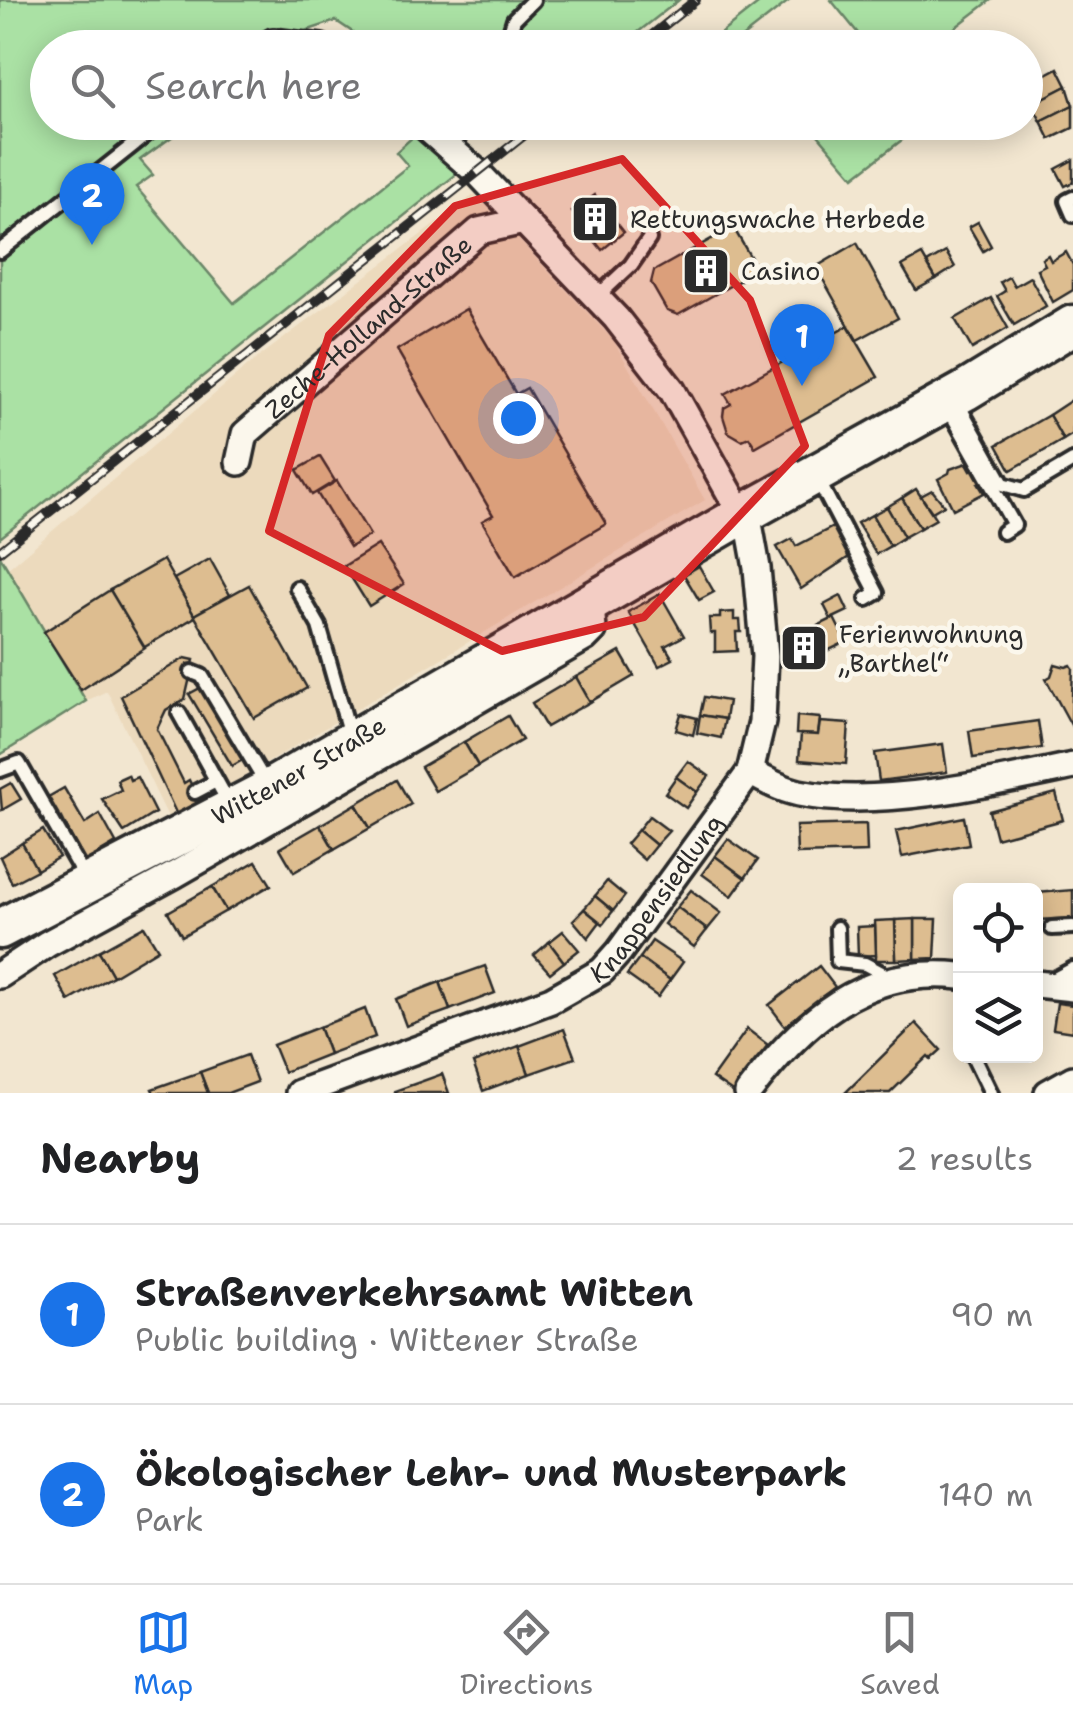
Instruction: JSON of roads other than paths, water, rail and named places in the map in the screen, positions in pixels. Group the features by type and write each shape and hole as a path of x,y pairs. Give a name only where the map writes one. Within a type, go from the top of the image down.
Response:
{"main road":[{"name":"Wittener Straße","path":"3,928 89,885 224,795 269,790 1073,326"}],"street":[{"path":"440,140 598,296 672,390 742,515"},
{"name":"Zeche-Holland-Straße","path":"239,462 245,434 479,231 524,220"},
{"name":"Knappensiedlung","path":"299,1093 551,1000 602,971 620,952 750,772 762,722 764,656 757,568 750,529 742,515"},
{"name":"Wittener Straße","path":"0,975 46,944 176,874 585,638 592,630 592,617 586,608"},
{"path":"750,772 778,788 850,797 926,792 1073,766"},
{"name":"Wittener Straße","path":"3,928 46,944"},
{"path":"748,1093 782,1050 814,1020 865,988 891,978 953,975"},
{"path":"1043,984 1073,988"},
{"path":"1048,1093 1073,1079"}],"lane":[{"path":"510,30 514,18 533,0"},
{"path":"0,251 139,140"},
{"path":"447,146 450,140"},
{"path":"1073,198 1066,202 1073,215"},
{"path":"598,296 631,265 649,239"},
{"path":"950,399 1004,484 1024,490 1073,460"},
{"path":"950,399 1014,525 1003,532"},
{"path":"815,474 877,593 867,599"},
{"path":"297,588 319,626 352,742"},
{"path":"192,672 202,676 269,790"},
{"path":"179,714 224,795"},
{"path":"0,770 19,764 89,885"},
{"path":"195,792 224,795"},
{"path":"1052,928 1073,927"},
{"path":"836,928 838,961 865,964 891,978"},
{"path":"1043,983 1073,969"},
{"path":"976,1063 991,1093"}],"railway":[{"path":"658,30 696,0"},
{"path":"0,551 518,140"}],"place":[{"name":"Rettungswache Herbede","path":"595,219"},
{"name":"Ökologischer Lehr- und Musterpark","path":"92,245"},
{"name":"Casino","path":"706,271"},
{"name":"Straßenverkehrsamt Witten","path":"802,386"},
{"name":"Ferienwohnung „Barthel“","path":"804,648"}]}
